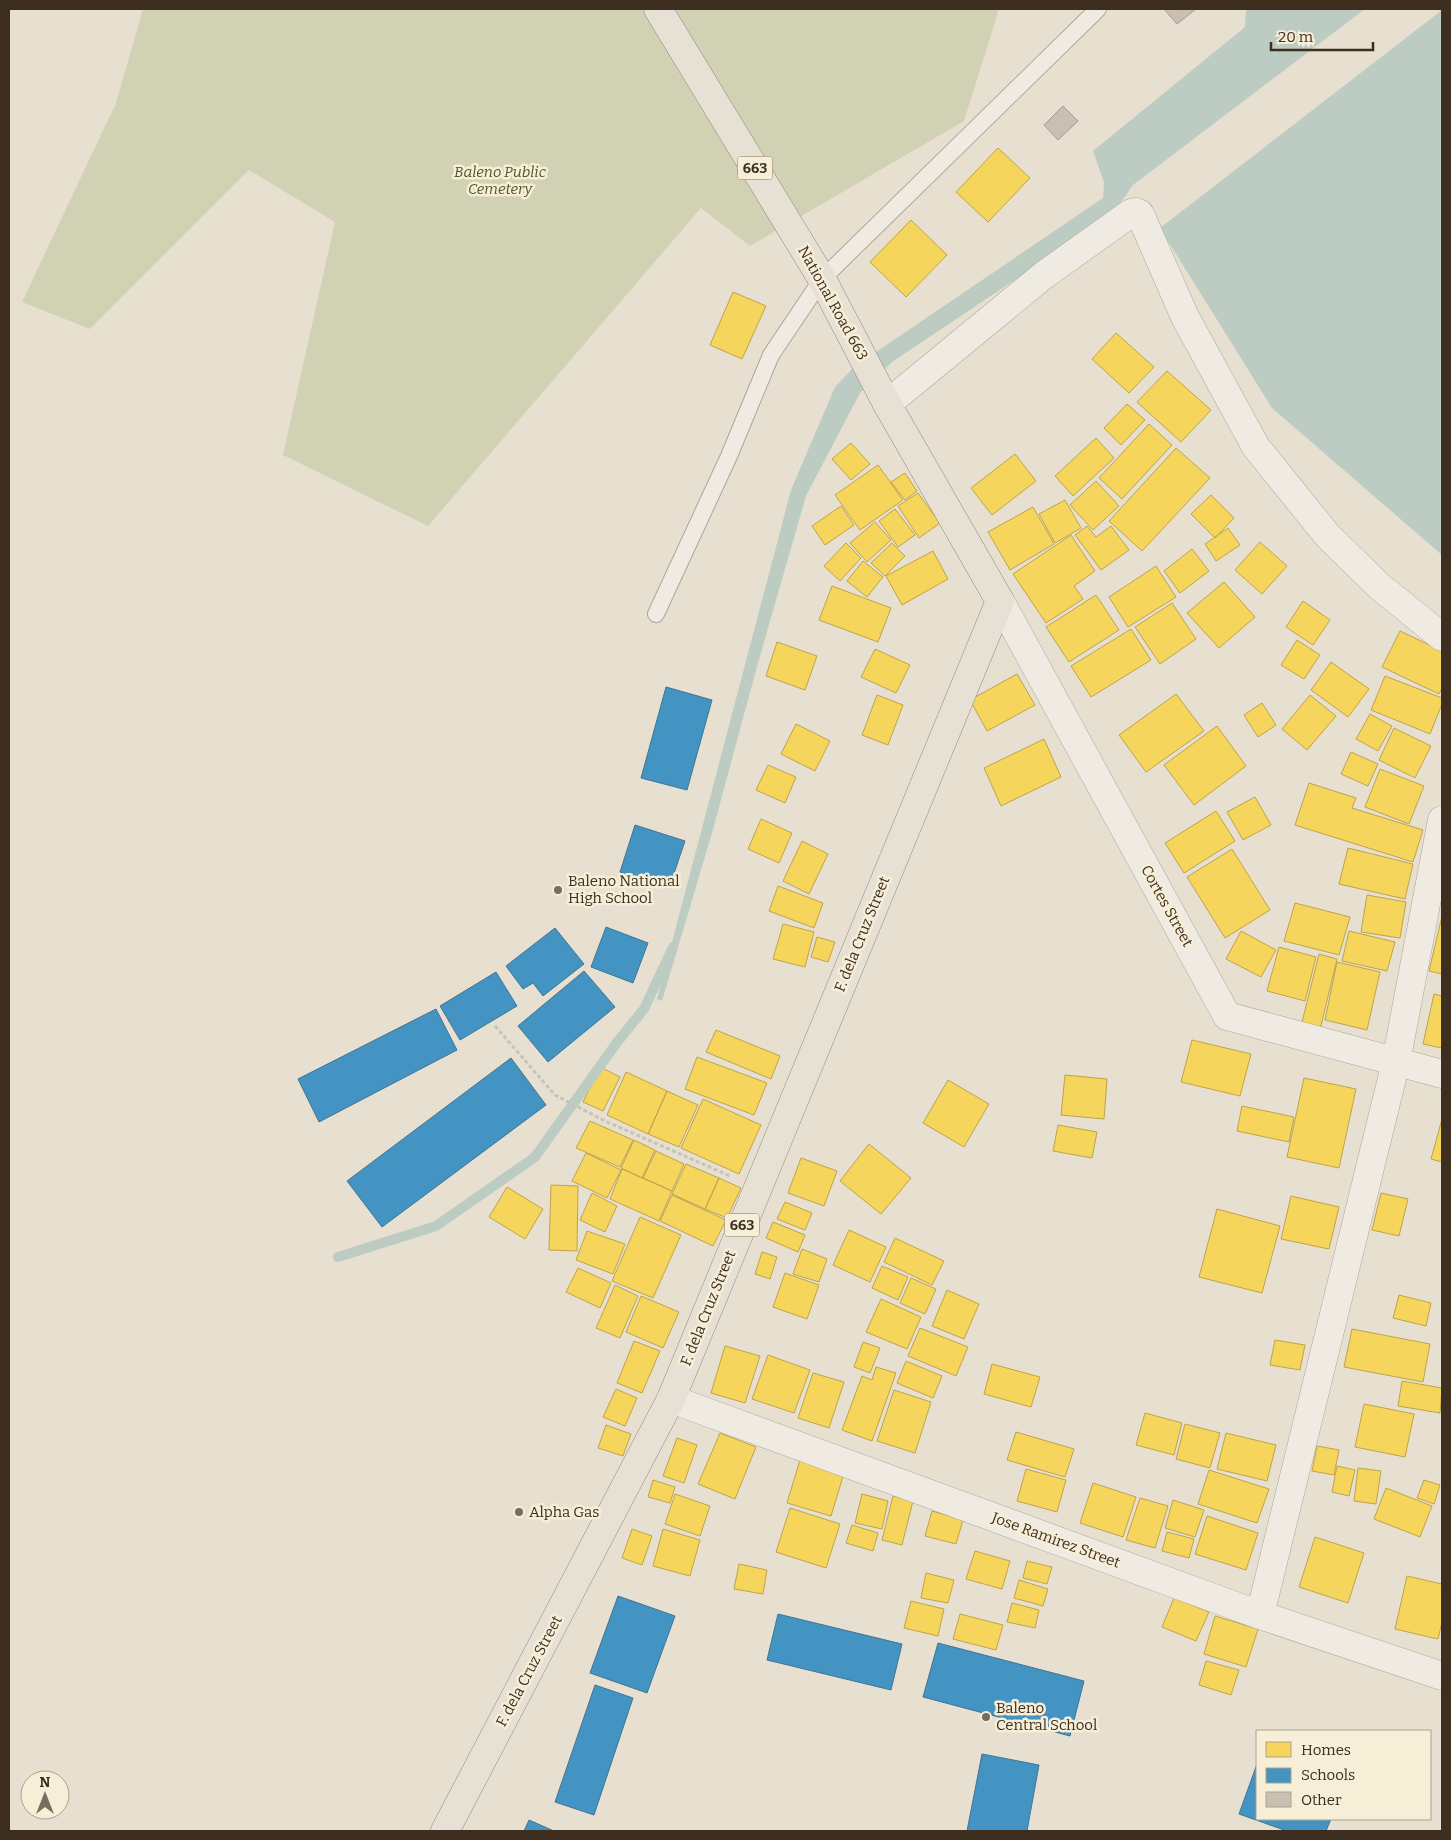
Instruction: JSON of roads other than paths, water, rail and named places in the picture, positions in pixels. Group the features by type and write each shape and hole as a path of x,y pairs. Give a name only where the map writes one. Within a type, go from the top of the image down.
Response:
{"main road":[{"name":"National Road 663","path":"658,9 822,279 883,396 1000,601"},
{"name":"F. dela Cruz Street","path":"445,1831 671,1399 1000,601"}],"street":[{"path":"883,396 1044,275 1131,213 1136,212 1140,214 1185,317 1256,447 1328,535 1379,586 1442,637"},
{"name":"Cortes Street","path":"1000,601 1228,1016 1442,1074"},
{"path":"1260,1615 1396,1062 1442,820"},
{"name":"Jose Ramirez Street","path":"671,1399 1260,1615 1442,1676"}],"lane":[{"path":"656,614 729,456 771,356 822,279 1098,9"}],"waterway":[{"path":"338,1257 436,1226 535,1157 618,1041 644,1009 673,947"}],"place":[{"name":"Baleno National High School","path":"558,890"},
{"name":"Alpha Gas","path":"519,1512"},
{"name":"Baleno Central School","path":"986,1717"}],"park label":[{"name":"Baleno Public Cemetery","path":"500,180"}]}
